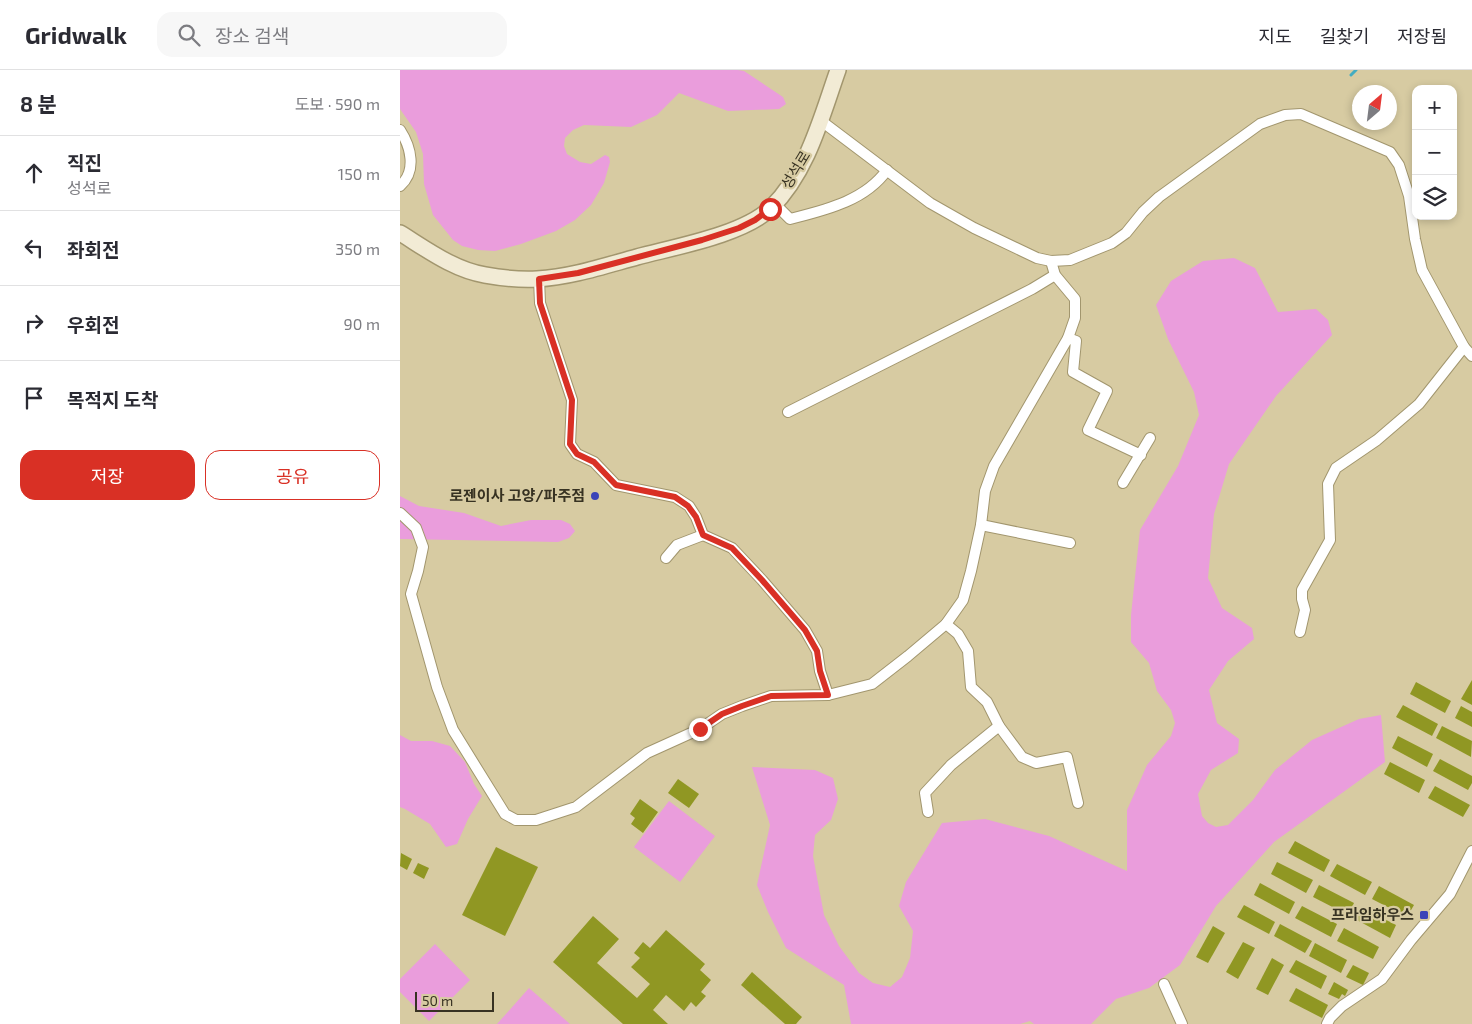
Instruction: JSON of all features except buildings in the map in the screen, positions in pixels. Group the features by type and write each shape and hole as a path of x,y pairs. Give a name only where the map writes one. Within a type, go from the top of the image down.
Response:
{"street":[{"name":"성석로","path":"400,234 452,264 465,269 482,275 520,280 578,273 702,240 739,228 755,220 770,209 790,185 806,160 838,70"},
{"path":"820,120 930,203 974,228 1037,258 1051,261 1070,260 1112,243 1126,234 1143,212 1159,197 1260,124 1285,115 1301,114 1390,152 1398,165 1409,196 1415,239 1422,270 1464,347 1472,356"},
{"path":"400,130 406,140 411,165 405,181 400,186"},
{"path":"774,204 790,219 815,212 856,197 880,181 888,170"},
{"path":"400,513 416,528 423,547 411,594 437,686 453,730 505,814 516,820 536,820 576,807 648,753 700,729 722,714 771,696 828,695 872,684 946,624 963,600 981,525 985,491 994,466 1068,338 1076,318 1075,299 1056,275 1051,261"},
{"path":"788,412 1032,289 1056,275"},
{"path":"539,279 540,303 572,400 570,444 577,454 594,462 616,485 675,497 688,506 696,517 703,535 732,548 805,630 817,651 820,671 828,695"},
{"path":"1068,338 1076,341 1073,372 1107,391 1088,430 1141,455"},
{"path":"1300,632 1304,610 1302,590 1330,540 1328,484 1336,468 1377,440 1419,404 1464,347"},
{"path":"1123,483 1150,438"},
{"path":"981,525 1070,542"},
{"path":"666,558 677,545 703,535"},
{"path":"946,624 958,634 968,652 971,687 986,702 999,726 1022,757 1036,763 1067,757 1078,803"},
{"path":"928,812 925,793 951,765 999,726"},
{"path":"1327,1024 1330,1018 1342,1006 1382,979 1411,940 1450,894 1472,851"},
{"path":"1164,984 1182,1024"}],"shaded area":[{"path":"400,70 738,70 744,71 783,97 786,104 779,109 728,111 679,93 657,115 631,127 584,125 573,130 565,138 564,146 567,154 580,162 591,164 605,155 609,157 610,162 604,183 591,205 575,220 556,231 495,251 478,250 462,246 453,240 433,215 424,184 423,154 416,132 400,109"},
{"path":"1234,258 1255,268 1278,312 1316,309 1328,320 1332,335 1276,396 1229,464 1214,514 1208,578 1222,608 1252,628 1254,639 1228,661 1209,690 1217,723 1239,739 1238,753 1211,770 1198,794 1202,816 1208,823 1216,827 1228,825 1253,800 1275,770 1312,740 1359,719 1381,715 1385,762 1274,842 1216,906 1180,965 1149,988 1116,999 1091,1024 1034,1024 1030,1021 1020,1024 851,1024 844,985 786,948 757,885 770,825 752,767 815,770 833,778 838,799 831,820 815,835 813,856 824,915 839,946 859,973 873,983 890,987 902,977 910,958 913,931 899,906 906,882 942,823 985,819 1049,836 1127,871 1127,810 1147,765 1171,736 1175,723 1171,710 1157,691 1149,663 1131,642 1131,615 1140,530 1178,466 1199,415 1194,392 1168,339 1156,305 1171,281 1203,261"},
{"path":"400,496 419,506 464,513 501,526 531,520 561,520 570,524 575,531 569,538 558,542 400,539"},
{"path":"400,735 411,741 432,741 450,746 465,762 474,784 482,796 468,819 457,844 446,847 430,824 400,807"},
{"path":"669,801 715,836 680,882 634,847"},
{"path":"435,944 470,980 429,1021 400,992 400,979"},
{"path":"529,988 570,1024 497,1024"}],"waterway":[{"path":"1351,75 1356,70"}],"place":[{"name":"로젠이사 고양/파주점","path":"595,496"},
{"name":"프라임하우스","path":"1424,915"}],"route":[{"path":"700,729 722,714 771,696 828,695 820,671 817,651 805,630 732,548 703,535 696,517 688,506 675,497 616,485 594,462 577,454 570,444 572,400 540,303 539,279 578,273 702,240 739,228 755,220 770,209"}]}
